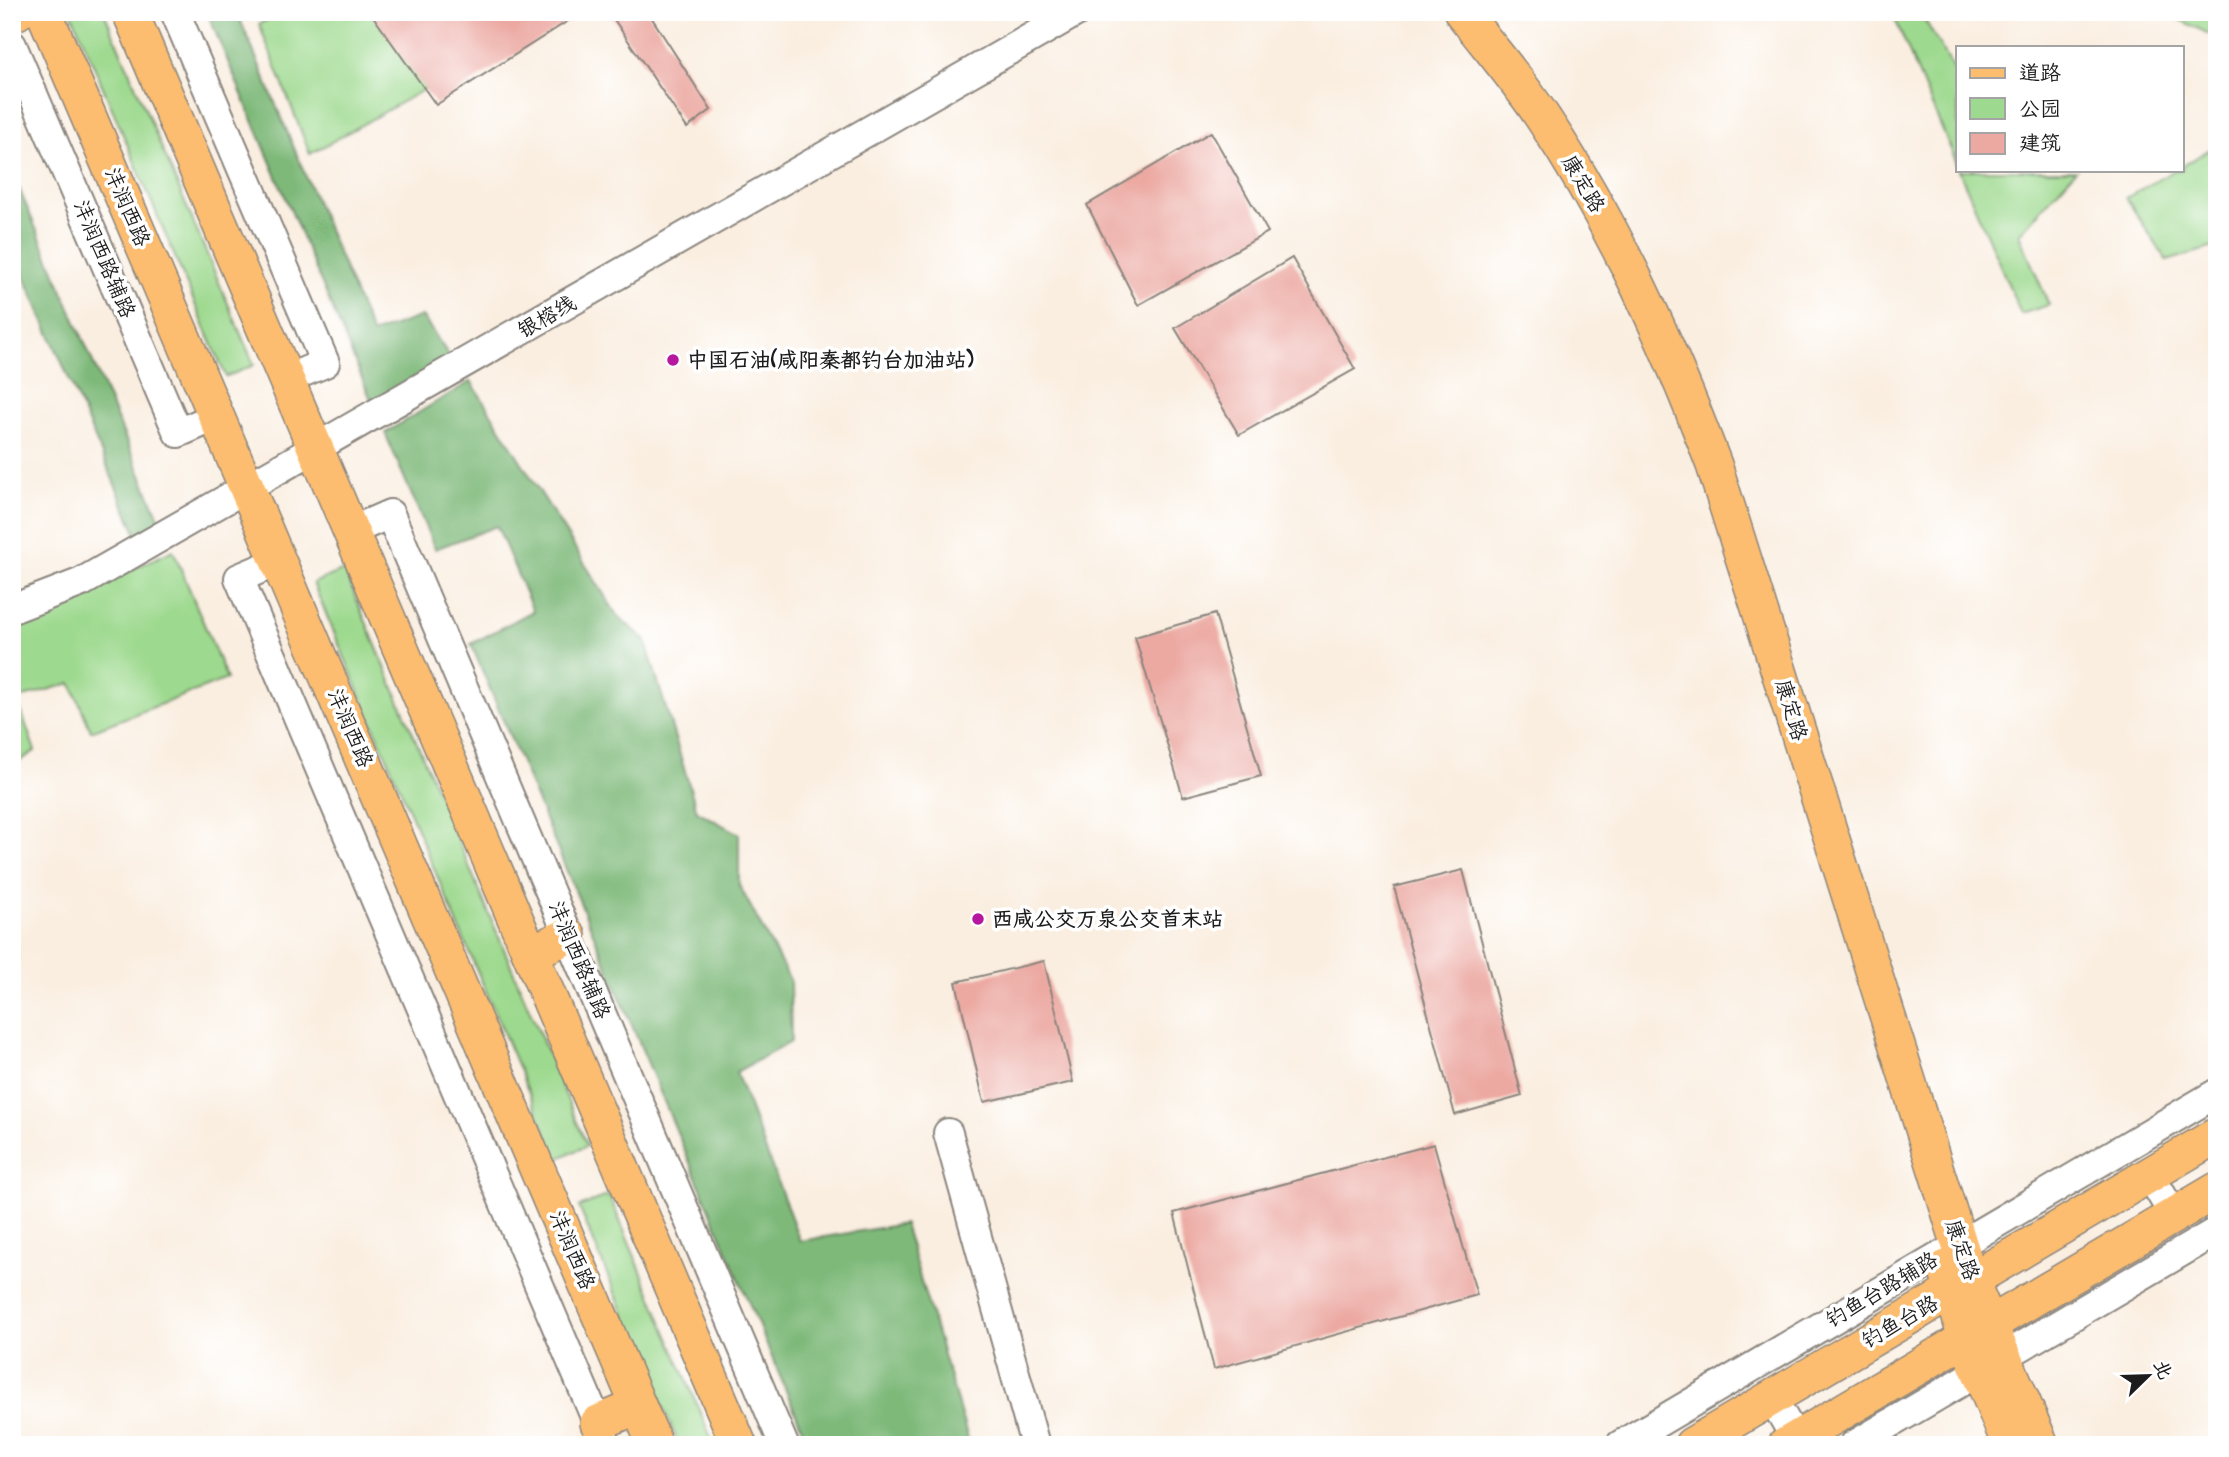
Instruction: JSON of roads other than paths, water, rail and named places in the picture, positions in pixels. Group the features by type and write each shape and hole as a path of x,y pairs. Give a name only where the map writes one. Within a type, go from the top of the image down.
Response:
{"main road":[{"path":"12,15 17,12"},
{"name":"沣润西路","path":"44,12 655,1445"},
{"path":"130,12 739,1445"},
{"name":"康定路","path":"1436,12 1524,127 1569,198 1612,274 1671,404 1962,1286 1992,1364 2010,1445"},
{"name":"康定路","path":"1462,12 1542,116 1581,179 1641,289 1690,402 1714,465 1950,1250"},
{"path":"530,953 568,936"},
{"name":"钓鱼台路","path":"1692,1445 2217,1135"},
{"path":"1791,1442 2217,1190"},
{"name":"康定路","path":"1992,1364 2041,1445"},
{"path":"603,1434 638,1406"}],"street":[{"path":"175,12 324,363 287,379"},
{"name":"银榕线","path":"12,610 82,582 317,450 1076,12"},
{"name":"沣润西路辅路","path":"12,45 178,433 218,416"},
{"name":"沣润西路辅路","path":"351,531 390,514 784,1445"},
{"path":"279,561 239,578 603,1434"},
{"name":"钓鱼台路辅路","path":"1620,1445 2217,1093"},
{"path":"947,1133 1035,1445"},
{"path":"2150,1175 2174,1216"},
{"path":"1854,1445 2217,1231"},
{"path":"1772,1398 1791,1442"}],"place":[{"name":"中国石油(咸阳秦都钓台加油站)","path":"673,360"},
{"name":"西咸公交万泉公交首末站","path":"978,919"}]}
